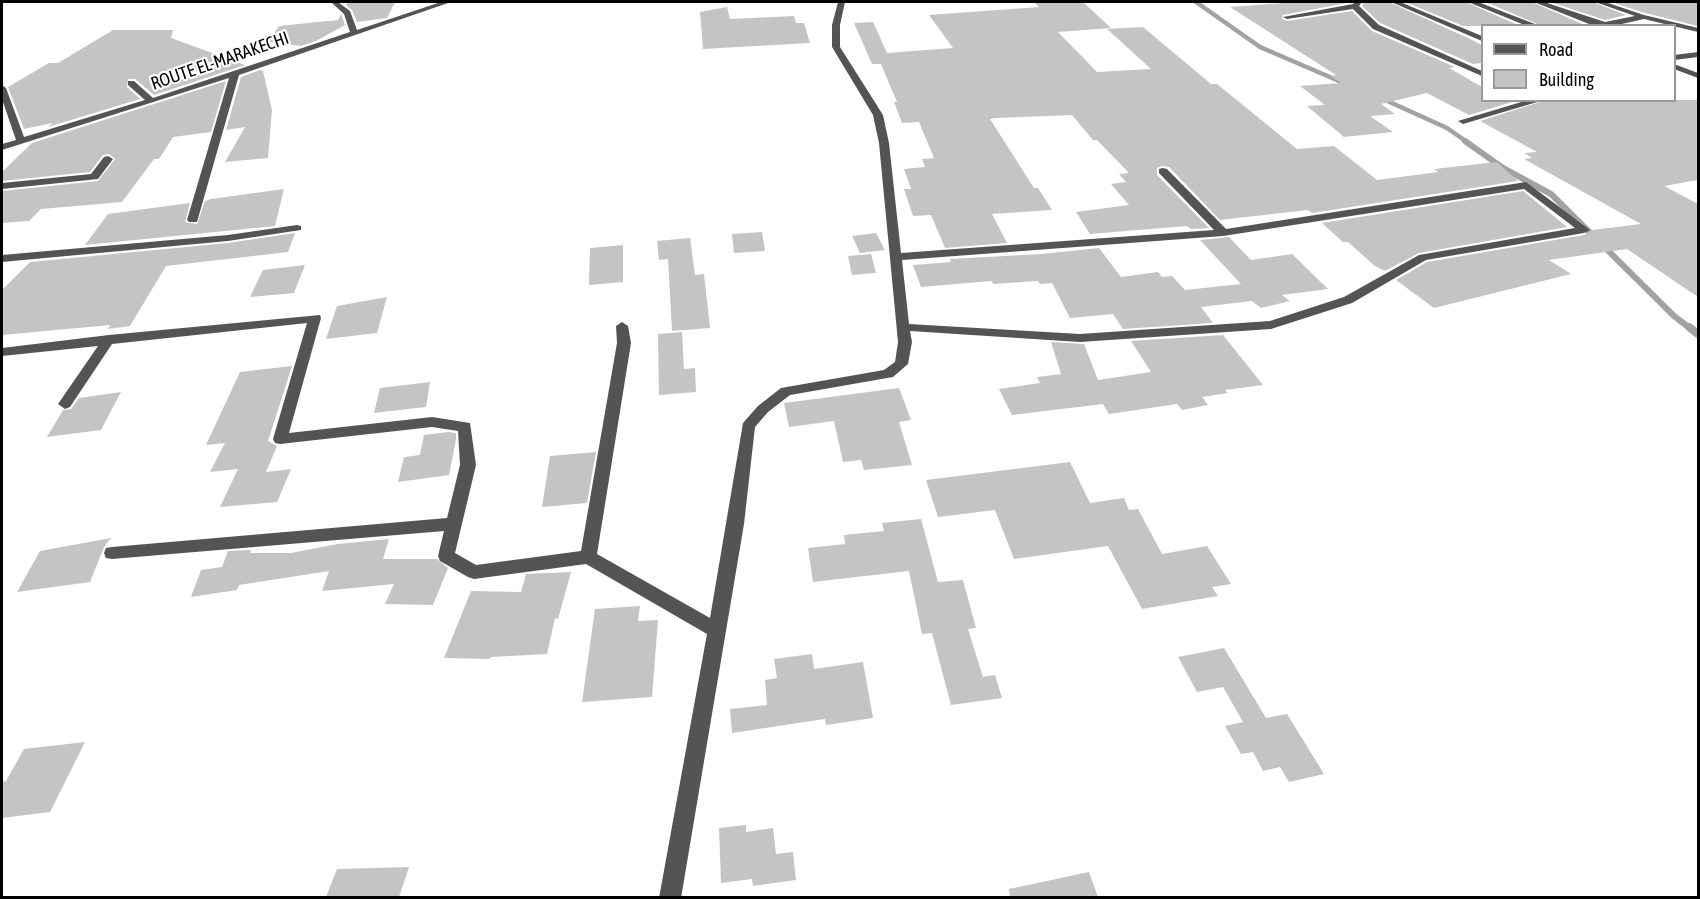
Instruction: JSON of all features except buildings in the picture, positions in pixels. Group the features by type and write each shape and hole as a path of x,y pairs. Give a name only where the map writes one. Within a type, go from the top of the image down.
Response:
{"street":[{"path":"334,2 346,13 354,32"},
{"name":"ROUTE EL-MARAKECHI","path":"2,147 86,117 152,101 235,74 447,2"},
{"path":"670,897 736,524 748,426 762,409 786,392 888,374 900,364 905,342 879,115 836,47 836,25 841,2"},
{"path":"1395,2 1481,39"},
{"path":"1472,2 1531,24"},
{"path":"1538,2 1597,24"},
{"path":"1599,2 1673,24"},
{"path":"1287,17 1357,4 1376,27 1481,74"},
{"path":"1606,24 1644,17"},
{"path":"1676,25 1698,30"},
{"path":"1676,58 1698,55"},
{"path":"1676,67 1698,76"},
{"path":"193,220 235,74"},
{"path":"131,83 152,101"},
{"path":"2,88 21,141"},
{"path":"1463,121 1532,102"},
{"path":"2,186 94,177 108,159"},
{"path":"1163,171 1223,233"},
{"path":"896,257 1223,233 1526,184 1584,230 1423,256 1348,300 1271,325 1080,338 902,327"},
{"path":"2,259 228,238 297,228"},
{"path":"2,352 315,318 280,439 432,422 465,427 468,465 446,556 474,572 588,557 717,631"},
{"path":"588,557 624,343 622,326"},
{"path":"65,404 109,339"},
{"path":"112,553 453,524"}],"waterway":[{"path":"1196,2 1260,47 1346,84"},
{"path":"1383,99 1447,128 1467,142"},
{"path":"1465,141 1503,168 1551,194 1674,316 1691,329"},
{"path":"1689,327 1698,334"}]}
